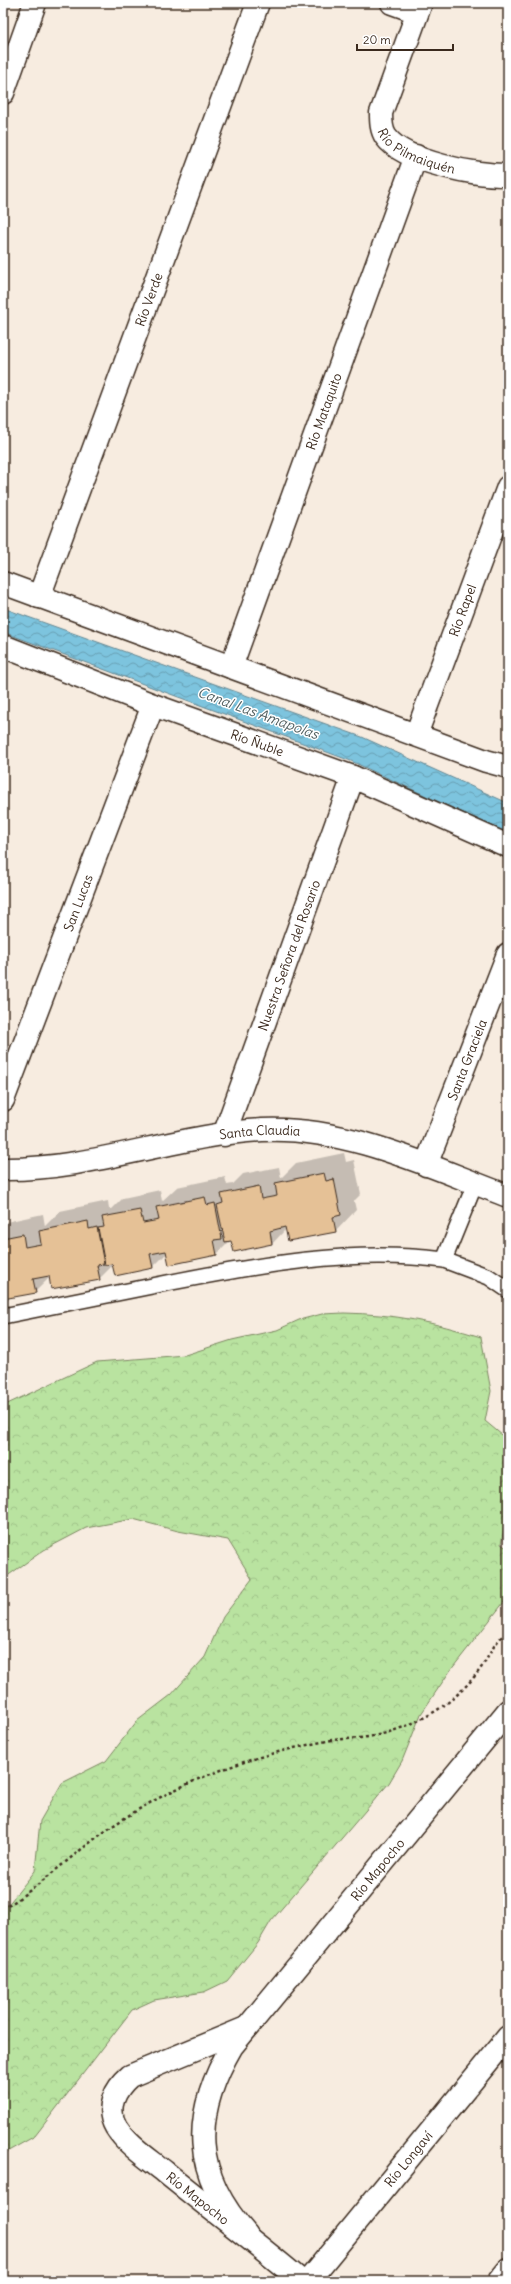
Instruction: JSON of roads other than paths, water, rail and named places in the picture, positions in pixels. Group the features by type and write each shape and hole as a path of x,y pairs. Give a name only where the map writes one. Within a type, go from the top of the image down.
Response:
{"street":[{"path":"3,93 35,3"},
{"name":"Río Verde","path":"40,597 258,3"},
{"name":"Río Pilmaiquén","path":"392,3 419,7 381,113 380,121 385,136 390,142 416,156 456,170 475,174 508,175"},
{"name":"Río Mataquito","path":"231,667 416,156"},
{"name":"Río Rapel","path":"416,735 508,487"},
{"path":"3,584 486,761 508,767"},
{"name":"Río Ñuble","path":"3,646 152,705 352,777 508,846"},
{"name":"San Lucas","path":"3,1100 152,705"},
{"name":"Nuestra Señora del Rosario","path":"224,1135 352,777"},
{"name":"Santa Graciela","path":"426,1165 508,954"},
{"name":"Santa Claudia","path":"3,1169 46,1168 80,1163 224,1135 262,1130 301,1131 335,1136 426,1165 508,1196"},
{"name":"Río Mapocho","path":"247,2235 231,2218 219,2198 205,2158 203,2134 205,2111 211,2088 232,2046 508,1711"},
{"name":"Río Mapocho","path":"247,2028 130,2076 121,2084 114,2094 112,2106 112,2116 116,2126 130,2143 202,2202 247,2235"},
{"name":"Río Longaví","path":"308,2281 508,2037"},
{"path":"247,2235 301,2281"},
{"path":"499,2281 508,2270"}],"lane":[{"path":"444,1260 474,1184"},
{"path":"3,1316 213,1274 301,1260 384,1254 444,1260 489,1277 508,1290"}],"water":[{"name":"Canal Las Amapolas","path":"3,608 362,737 508,803 506,833 351,761 3,632"}]}
